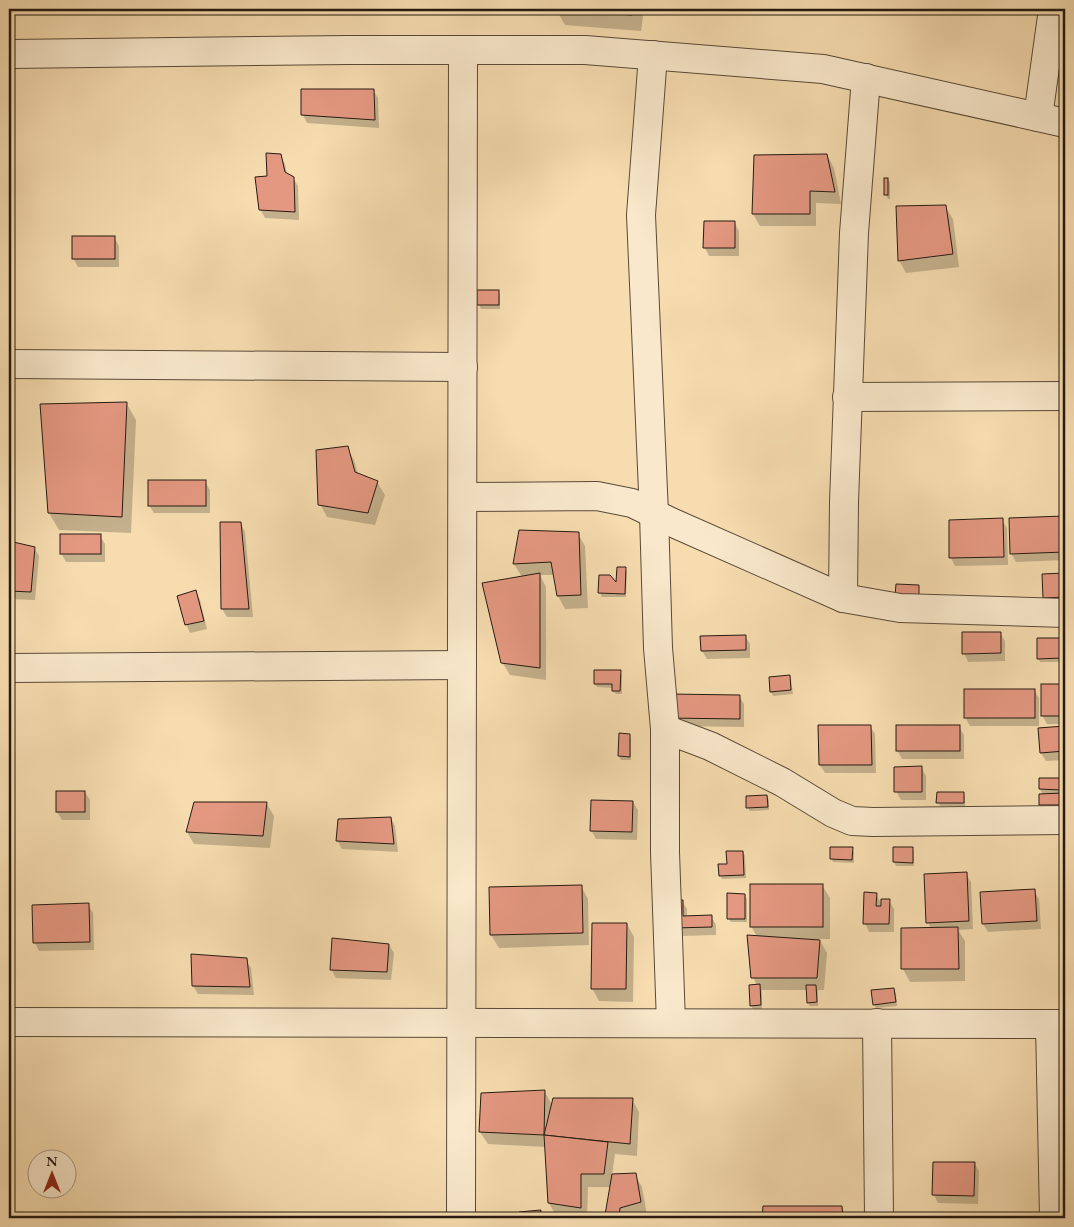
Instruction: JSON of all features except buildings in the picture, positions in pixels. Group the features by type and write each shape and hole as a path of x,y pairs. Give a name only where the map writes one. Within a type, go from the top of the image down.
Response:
{"street":[{"path":"1038,117 1053,9"},
{"path":"9,54 348,50 585,50 823,68 1065,123"},
{"path":"461,1218 463,50"},
{"path":"653,55 641,215 658,648 665,729 665,852 671,1023"},
{"path":"843,598 844,502 854,233 866,78"},
{"path":"9,364 462,366"},
{"path":"848,397 1065,396"},
{"path":"462,497 597,496 632,503 843,598 900,608 1065,612"},
{"path":"9,668 462,665"},
{"path":"665,729 710,746 782,782 833,813 852,821 1065,820"},
{"path":"9,1022 1057,1024 1054,1218"},
{"path":"877,1023 879,1218"}]}
